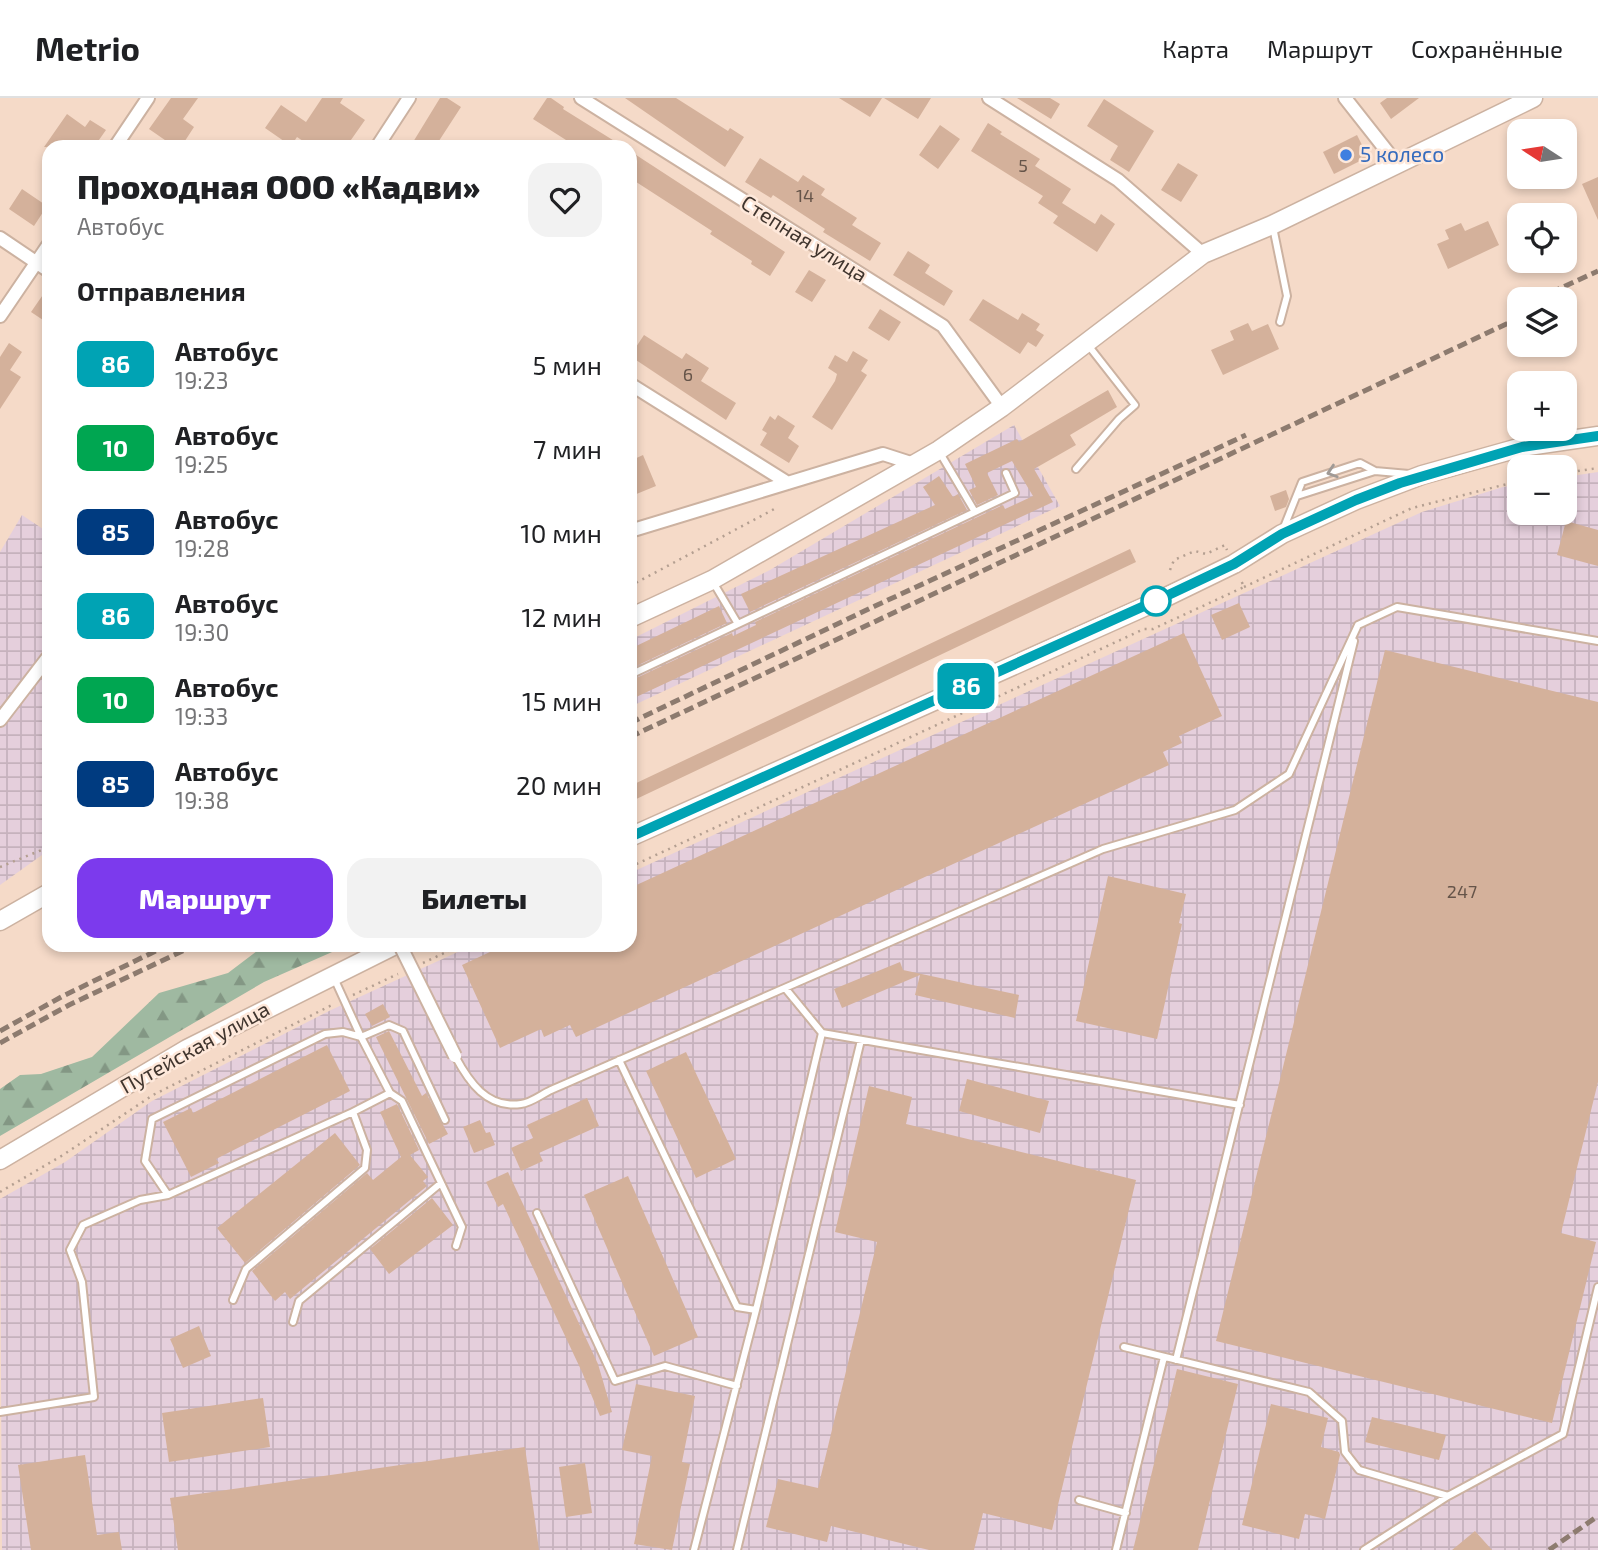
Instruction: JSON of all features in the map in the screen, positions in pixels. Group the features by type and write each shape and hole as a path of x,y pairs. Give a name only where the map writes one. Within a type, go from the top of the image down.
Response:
{"main road":[{"path":"637,615 712,580 939,450 1002,407 1203,254 1272,225 1533,98"},
{"path":"637,834 1162,598 1234,564 1282,534 1356,500 1422,475 1522,447 1598,436"},
{"path":"0,921 42,897"},
{"name":"Путейская улица","path":"0,1160 187,1048 383,952"}],"street":[{"path":"120,140 148,98"},
{"path":"382,140 409,98"},
{"name":"Степная улица","path":"581,98 943,326 1002,407"},
{"path":"989,98 1118,180 1203,254"},
{"path":"1345,98 1397,164"},
{"path":"0,238 42,266"},
{"path":"0,316 42,254"},
{"path":"637,388 788,483"},
{"path":"637,529 883,454 914,464"},
{"path":"0,720 42,665"},
{"path":"402,952 455,1056"}],"lane":[{"path":"1272,225 1287,296 1280,323"},
{"path":"1076,469 1119,419 1135,405 1087,343"},
{"path":"939,450 975,512"},
{"path":"1282,534 1302,482 1360,464 1375,471 1422,475"},
{"path":"1297,496 1375,471"},
{"path":"637,672 1015,493 1006,473"},
{"path":"712,580 738,624"},
{"path":"455,1056 468,1080 484,1094 498,1103 523,1104 1103,849 1235,810 1289,774 1358,625 1397,607 1598,641"},
{"path":"1176,1360 1358,625"},
{"path":"332,975 390,1093 402,1101 462,1227 456,1246"},
{"path":"785,988 822,1033 1240,1105"},
{"path":"168,1195 145,1161 152,1119 325,1034 342,1032 362,1037 388,1025 403,1031 445,1119"},
{"path":"694,1550 756,1310 822,1033"},
{"path":"737,1550 861,1040"},
{"path":"619,1060 737,1307 756,1310"},
{"path":"0,1412 94,1398 82,1282 70,1250 83,1225 140,1200 168,1195 390,1093"},
{"path":"233,1300 246,1269 365,1168 367,1150 353,1112"},
{"path":"293,1322 299,1301 441,1183"},
{"path":"537,1213 615,1381 665,1366 737,1386"},
{"path":"1364,1550 1448,1496 1563,1434 1598,1287"},
{"path":"1124,1347 1309,1392 1342,1421 1345,1452 1359,1470 1448,1496"},
{"path":"1116,1550 1164,1357"},
{"path":"1079,1500 1126,1513"}],"path":[{"path":"1577,471 1598,468"},
{"path":"1244,587 1412,508 1507,484"},
{"path":"637,582 778,507"},
{"path":"1170,570 1174,560 1195,551 1206,554"},
{"path":"637,864 1144,629 1153,629 1176,618"},
{"path":"0,867 42,850"},
{"path":"414,967 446,952"},
{"path":"0,1192 63,1155 153,1095 402,972"}],"shaded area":[{"path":"1014,425 1060,506 637,704 637,636 770,570"},
{"path":"1598,472 1598,1550 2,1550 0,1199 65,1162 152,1101 331,1010 458,952 637,952 637,870 1422,512 1507,486 1507,525 1577,525 1577,475"},
{"path":"22,515 42,528 42,855 0,885 0,552"}],"green space":[{"path":"256,952 332,952 264,982 0,1136 0,1089 20,1075 41,1074 92,1057 159,993 228,973"}],"building":[{"path":"171,98 198,98 183,119 194,127 186,140 165,140 149,129"},
{"path":"322,98 343,98 340,103 365,120 351,140 302,140 297,137 295,140 282,140 265,128 281,105 306,122"},
{"path":"440,98 447,98 461,107 440,140 414,140"},
{"path":"547,98 551,98 564,107 563,109 613,140 566,140 533,119"},
{"path":"625,98 676,98 728,131 730,128 744,137 725,167"},
{"path":"839,98 882,98 870,117"},
{"path":"884,98 931,98 918,119"},
{"path":"1017,98 1050,98 1060,104 1051,119"},
{"path":"1387,98 1419,98 1391,119 1380,103"},
{"path":"1104,99 1154,131 1129,172 1110,160 1118,146 1087,126"},
{"path":"67,114 85,127 90,120 106,130 99,140 49,140"},
{"path":"988,123 1002,132 1000,134 1040,159 1035,166 1071,189 1062,203 1095,224 1101,214 1115,224 1097,252 1053,223 1058,216 1038,203 1043,196 971,151"},
{"path":"940,125 960,139 938,169 919,155"},
{"name":"5 колесо","path":"1357,135 1368,157 1334,174 1323,152"},
{"path":"637,156 785,252 770,276 710,234 712,231 637,183"},
{"path":"760,158 798,182 803,175 825,189 821,195 857,218 852,225 881,243 870,261 823,232 825,229 773,195 771,198 745,182"},
{"path":"1178,163 1198,175 1181,202 1161,190"},
{"path":"1598,177 1598,220 1582,184"},
{"path":"22,189 42,203 42,214 34,226 9,209"},
{"path":"1488,221 1499,245 1448,269 1437,244 1449,239 1445,230 1461,223 1465,231"},
{"path":"908,251 930,265 925,273 953,291 944,306 893,275"},
{"path":"809,270 826,280 812,302 795,292"},
{"path":"42,296 42,319 31,312"},
{"path":"983,299 1018,320 1022,313 1040,324 1036,330 1044,335 1036,347 1028,342 1020,354 969,320"},
{"path":"880,309 901,322 889,341 868,328"},
{"path":"1248,323 1252,331 1268,324 1279,349 1223,375 1211,350 1234,340 1230,331"},
{"path":"644,335 682,359 686,353 709,368 701,381 736,403 726,420 637,361 637,346"},
{"path":"9,343 22,352 10,370 21,377 0,409 0,357"},
{"path":"853,351 868,360 861,371 867,375 832,430 812,417 835,381 837,374 828,368 835,355 847,362"},
{"path":"1108,390 1117,407 1070,435 1076,445 1034,469 1053,502 637,697 637,678 732,633 733,636 756,625 755,622 1003,505 1005,509 1033,496 1012,461 987,473 998,495 977,505 969,490 976,487 965,464 1017,439 1019,442"},
{"path":"778,415 795,426 788,438 799,446 789,463 760,445 767,433 762,430 770,416 775,420"},
{"path":"643,455 656,486 637,494 637,458"},
{"path":"939,476 953,497 958,494 967,510 750,612 741,594 935,505 923,487"},
{"path":"1286,490 1289,499 1286,507 1275,511 1270,496"},
{"path":"1577,524 1598,530 1598,566 1557,555 1565,525"},
{"path":"1130,549 1136,562 637,799 637,783"},
{"path":"1239,603 1250,627 1222,640 1211,615"},
{"path":"719,606 727,623 637,666 637,646"},
{"path":"1184,633 1222,716 1179,736 1182,743 1163,752 1169,765 576,1037 570,1025 544,1037 541,1029 500,1048 462,965 490,952 637,952 637,885"},
{"path":"1385,650 1598,702 1598,1082 1561,1233 1596,1242 1552,1423 1216,1341"},
{"path":"1108,876 1186,894 1157,1039 1076,1021"},
{"path":"900,962 903,970 1019,995 1015,1018 915,995 920,975 842,1008 834,989"},
{"path":"383,1004 390,1017 372,1026 365,1014"},
{"path":"389,1031 422,1096 426,1093 448,1134 429,1144 376,1037"},
{"path":"327,1045 350,1091 216,1159 219,1163 191,1177 163,1122 191,1108 193,1113"},
{"path":"686,1052 736,1159 696,1178 646,1071"},
{"path":"967,1079 1049,1101 1040,1133 959,1111"},
{"path":"869,1086 912,1097 906,1124 1136,1180 1052,1530 983,1513 974,1550 929,1550 831,1526 827,1542 766,1527 778,1479 818,1488 877,1242 835,1232"},
{"path":"587,1098 599,1126 539,1153 543,1161 521,1171 511,1148 533,1138 527,1125"},
{"path":"397,1104 419,1150 410,1155 428,1177 423,1181 427,1186 290,1299 285,1292 275,1301 252,1271 367,1173 373,1180 401,1157 380,1112"},
{"path":"480,1120 486,1133 490,1132 495,1145 474,1153 463,1127"},
{"path":"335,1133 360,1165 245,1263 217,1228"},
{"path":"508,1172 598,1364 612,1412 600,1416 503,1204 498,1207 486,1182"},
{"path":"628,1176 698,1337 654,1356 584,1195"},
{"path":"432,1198 453,1225 389,1274 370,1249"},
{"path":"199,1326 211,1356 183,1368 170,1339"},
{"path":"1177,1369 1238,1384 1198,1550 1133,1550"},
{"path":"636,1384 695,1396 682,1462 690,1464 672,1550 634,1544 652,1456 622,1450"},
{"path":"263,1398 270,1447 169,1462 162,1413"},
{"path":"1271,1404 1328,1418 1321,1447 1339,1452 1340,1455 1325,1519 1305,1514 1299,1539 1242,1525"},
{"path":"1372,1417 1446,1435 1439,1460 1365,1442"},
{"path":"525,1447 539,1550 178,1550 170,1498"},
{"path":"85,1455 97,1535 119,1532 122,1550 31,1550 18,1465"},
{"path":"585,1463 592,1513 566,1517 559,1467"},
{"path":"1475,1531 1492,1550 1452,1550"}],"railway":[{"path":"1563,287 1598,271"},
{"path":"637,734 1507,324"},
{"path":"637,720 875,606 1246,435"},
{"path":"0,1031 63,996 154,952"},
{"path":"0,1043 69,1005 180,952"},
{"path":"1549,1550 1598,1516"}],"bus line":[{"name":"86","path":"637,834 1162,598 1234,564 1282,534 1356,500 1422,475 1522,447 1598,436"}],"place":[{"name":"5 колесо","path":"1346,155"}]}
